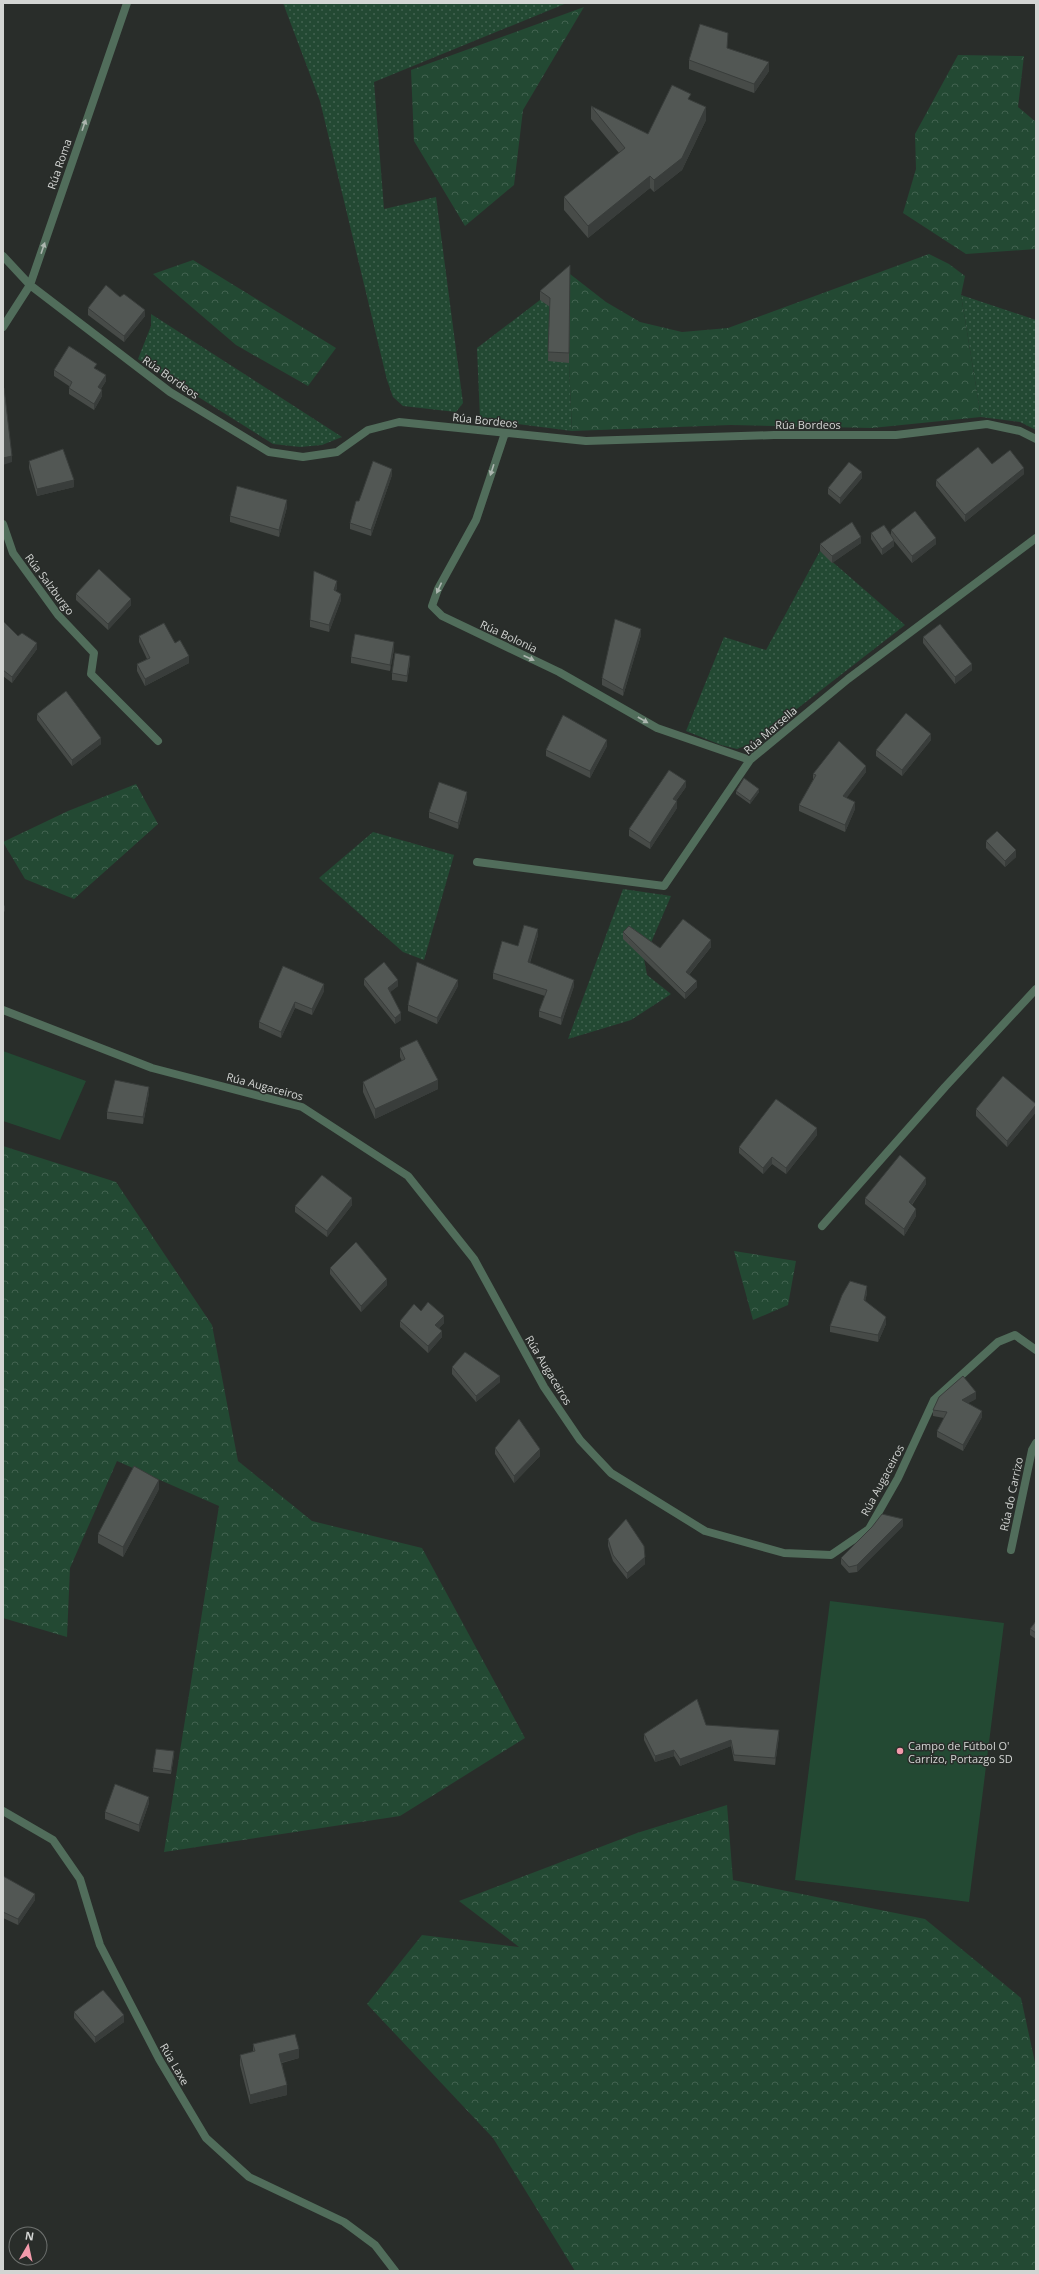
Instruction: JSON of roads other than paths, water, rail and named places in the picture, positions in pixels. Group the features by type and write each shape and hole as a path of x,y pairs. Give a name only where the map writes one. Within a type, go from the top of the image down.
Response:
{"street":[{"name":"Rúa Roma","path":"3,328 30,285 127,3"},
{"name":"Rúa Bordeos","path":"3,256 30,285 170,392 269,452 303,457 337,452 368,430 399,422 586,441 774,435 896,435 987,424 1020,431 1036,439"},
{"name":"Rúa Bolonia","path":"505,433 476,520 438,589 432,606 442,616 559,672 657,728 750,760"},
{"name":"Rúa Salzburgo","path":"3,524 13,553 58,615 94,653 91,674 158,742"},
{"name":"Rúa Marsella","path":"477,862 664,886 750,760 848,679 1036,538"},
{"path":"822,1226 945,1087 1036,989"},
{"name":"Rúa Augaceiros","path":"3,1010 152,1068 302,1106 408,1176 474,1259 544,1387 580,1440 611,1473 705,1531 784,1553 831,1555 869,1529 898,1478 934,1400 998,1342 1015,1335 1036,1350"},
{"name":"Rúa do Carrizo","path":"1011,1550 1032,1450 1036,1443"},
{"name":"Rúa Laxe","path":"3,1811 52,1840 80,1879 100,1945 159,2059 206,2138 249,2177 344,2222 375,2245 395,2271"}],"place":[{"name":"Campo de Fútbol O' Carrizo, Portazgo SD","path":"900,1751"}]}
